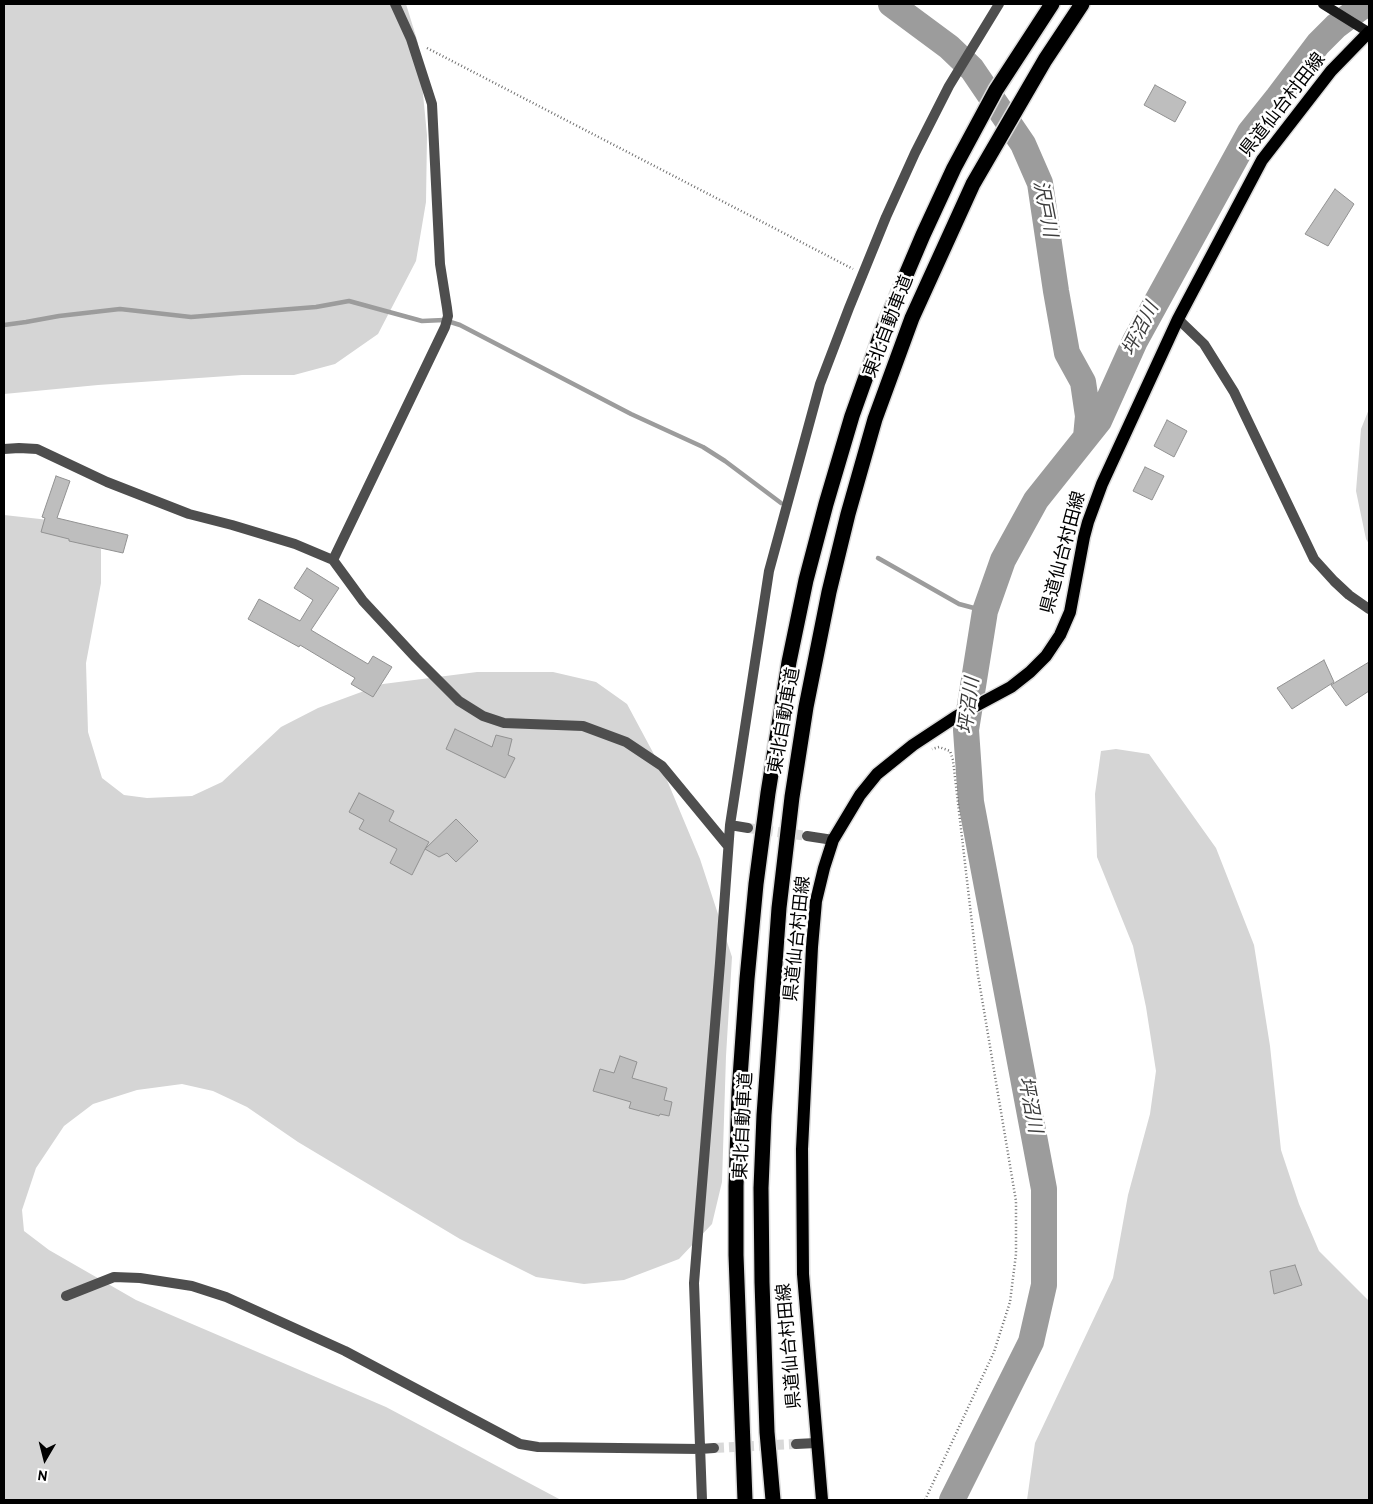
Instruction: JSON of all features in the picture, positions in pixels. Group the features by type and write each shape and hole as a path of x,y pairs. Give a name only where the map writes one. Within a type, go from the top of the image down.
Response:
{"highway":[{"name":"東北自動車道","path":"745,1500 736,1256 739,1092 756,884 788,662 806,580 826,504 852,416 883,329 923,235 979,121 1004,77 1052,4"},
{"name":"東北自動車道","path":"773,1500 767,1432 762,1282 761,1188 764,1114 779,908 792,797 806,708 829,592 848,514 875,419 912,318 929,278 973,184 1045,60 1082,4"}],"main road":[{"path":"1323,4 1367,31"},
{"name":"県道仙台村田線","path":"822,1500 803,1274 802,1149 816,901 833,840 860,795 877,774 913,746 957,716 1011,686 1030,672 1046,656 1060,635 1070,612 1088,522 1102,484 1178,319 1262,160 1331,71 1367,31"}],"street":[{"path":"333,560 445,327 448,316 440,264 432,104 410,39 395,4"},
{"path":"702,1500 694,1284 730,825 769,571 820,384 849,308 886,217 915,153 995,6"},
{"path":"1178,319 1204,344 1234,392 1314,559 1339,586 1369,609"},
{"path":"4,448 37,449 107,482 190,514 295,544 333,560 363,601 459,701 483,716 504,723 583,726 626,742 662,766 728,846"},
{"path":"730,825 748,828"},
{"path":"806,836 833,840"},
{"path":"66,1296 114,1277 140,1278 192,1286 226,1297 345,1351 520,1444 538,1447 714,1448"},
{"path":"796,1444 816,1443"}],"path":[{"path":"410,39 863,274"},
{"path":"925,1500 994,1352 1010,1302 1016,1254 1016,1201 978,975 953,760 950,752 939,747 930,750"}],"shaded area":[{"path":"4,4 406,4 418,43 427,135 426,202 416,261 378,334 335,364 294,375 242,375 4,394"},
{"path":"1369,409 1369,544 1366,539 1356,491 1361,429"},
{"path":"4,515 49,520 78,532 101,549 101,583 86,663 88,732 102,778 124,795 147,798 192,796 222,782 281,727 318,708 383,684 477,672 553,672 596,682 627,704 664,773 700,859 732,957 726,1056 722,1182 712,1224 679,1259 624,1280 584,1284 536,1277 460,1239 298,1142 247,1107 213,1091 182,1084 137,1090 93,1104 64,1126 36,1168 22,1210 24,1231 49,1250 136,1300 386,1407 561,1500 4,1500"},
{"path":"1116,749 1149,754 1216,848 1254,945 1270,1046 1281,1150 1299,1204 1319,1251 1369,1301 1369,1500 1027,1500 1035,1443 1113,1278 1128,1195 1150,1114 1156,1071 1146,1007 1133,946 1097,857 1095,794 1101,751"}],"building":[{"path":"1155,85 1186,102 1175,122 1144,105"},
{"path":"1335,189 1354,204 1328,246 1305,234"},
{"path":"1167,420 1187,431 1174,457 1154,446"},
{"path":"1145,467 1164,476 1152,500 1133,491"},
{"path":"56,476 70,481 57,518 128,535 123,553 69,541 69,539 41,532 45,518 42,517"},
{"path":"307,568 339,588 311,630 368,664 373,656 392,667 373,697 351,684 355,678 300,645 299,647 248,619 259,599 300,621 313,600 294,588"},
{"path":"1324,660 1334,682 1292,709 1277,688"},
{"path":"1369,662 1369,691 1346,706 1331,685"},
{"path":"455,729 492,747 496,735 512,739 508,755 515,758 505,778 446,749"},
{"path":"359,793 394,811 389,821 429,842 412,875 390,863 397,849 359,829 364,820 349,812"},
{"path":"456,819 478,841 456,862 447,853 439,857 425,849"},
{"path":"620,1056 637,1062 632,1078 667,1088 664,1100 672,1102 669,1116 660,1114 659,1116 629,1108 631,1102 593,1091 600,1069 614,1073"},
{"path":"1295,1265 1302,1285 1274,1294 1270,1271"}],"waterway":[{"name":"沢戸川","path":"891,4 949,47 972,69 1023,144 1040,183 1067,353 1083,382 1088,416 1086,437"},
{"name":"坪沼川","path":"952,1500 1031,1342 1044,1285 1044,1189 971,802 966,730 985,611 1003,560 1036,500 1099,421 1135,341 1250,132 1318,44 1336,26 1368,4"},
{"path":"4,325 120,309 191,317 316,307 349,301 422,321 444,320 460,325 631,414 703,447 781,503"},
{"path":"878,558 959,604 985,611"}],"tunnel":[{"path":"748,828 807,836"},
{"path":"714,1448 796,1444"}]}
